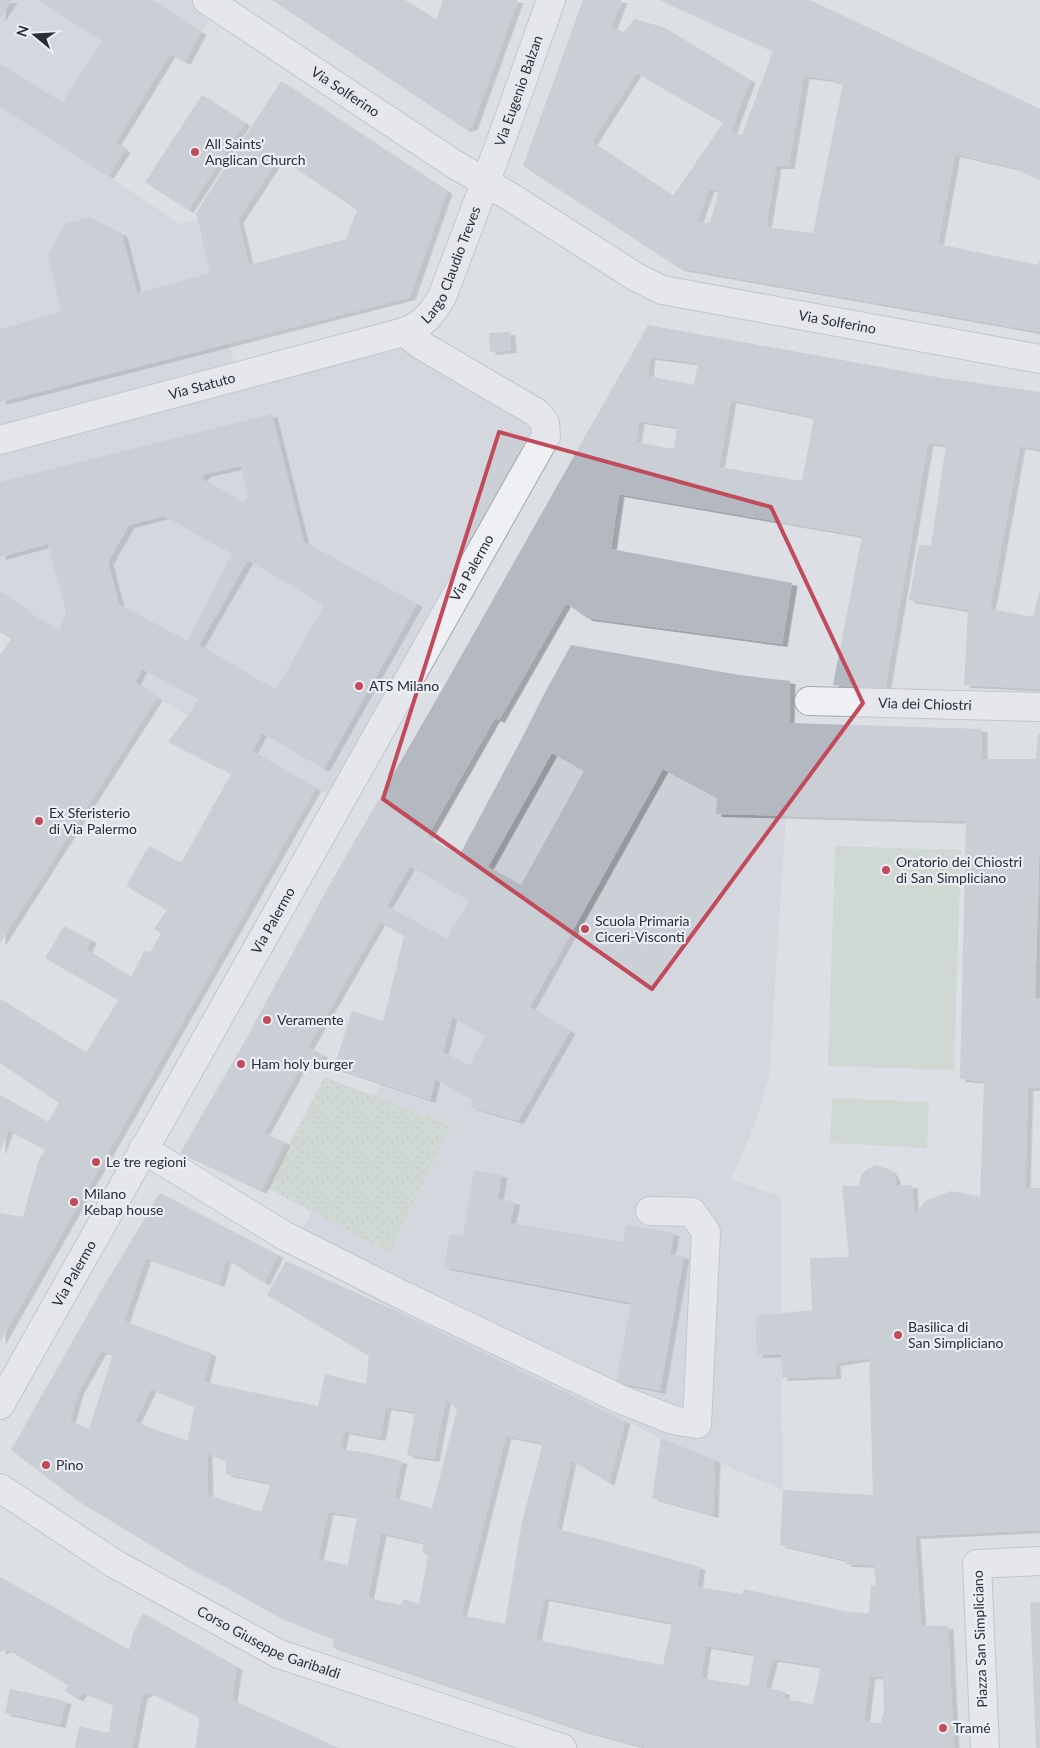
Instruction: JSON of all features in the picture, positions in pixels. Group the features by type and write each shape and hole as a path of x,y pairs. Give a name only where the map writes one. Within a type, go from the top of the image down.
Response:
{"street":[{"name":"Via Solferino","path":"207,0 446,158 636,277 662,290 1040,359"},
{"name":"Via Eugenio Balzan","path":"485,182 551,0"},
{"name":"Largo Claudio Treves","path":"404,332 415,328 429,317 442,297 485,182"},
{"name":"Largo Claudio Treves","path":"404,332 421,345 537,413 545,422 546,436"},
{"name":"Via Statuto","path":"0,440 404,332"},
{"name":"Via Palermo","path":"0,1404 546,436"},
{"name":"Via dei Chiostri","path":"809,701 1040,707"},
{"path":"143,1149 284,1236 406,1297 620,1399 673,1420 697,1424 706,1232 692,1212 650,1211"},
{"name":"Corso Giuseppe Garibaldi","path":"0,1488 115,1564 279,1654 562,1748"},
{"name":"Piazza San Simpliciano","path":"985,1748 977,1564 1040,1561"}],"highlighted area":[{"path":"499,432 771,507 863,703 652,989 383,799"}],"shaded area":[{"path":"0,0 202,0 217,10 201,32 185,62 170,54 116,141 125,150 108,176 180,224 197,220 228,342 238,373 0,436"},
{"path":"407,338 549,424 337,800 157,698 59,631 26,611 0,591 0,442"},
{"path":"739,675 790,681 786,816 769,1078 753,1129 731,1179 782,1197 782,1313 755,1316 757,1355 781,1354 783,1490 661,1438 511,1367 394,1310 293,1255 296,1241 381,1083 430,1099 443,1052 438,954 325,893 356,838 410,866 469,901 572,715 725,751"}],"green space":[{"path":"1040,829 1040,998 1035,998"},
{"path":"835,846 961,850 954,1070 828,1066"},
{"path":"324,1077 451,1125 390,1253 267,1188"},
{"path":"832,1098 929,1102 927,1148 830,1143"}],"building":[{"path":"0,0 12,0 0,18"},
{"path":"38,0 152,0 201,32 185,62 170,54 116,142 125,150 108,176 0,107 0,64 62,103 102,41"},
{"path":"272,0 405,0 436,20 443,0 518,0 472,127 465,129"},
{"path":"583,0 622,0 611,28 624,32 634,19 663,27 750,80 731,132 742,135 773,51 660,0 810,0 1040,109 1040,180 1015,168 955,154 938,244 1038,265 1040,260 1040,332 679,268 523,166","holes":["636,73 723,123 673,196 592,142","804,76 828,79 843,84 813,233 766,227 776,166 789,166","709,189 719,190 710,223 697,222"]},
{"path":"281,81 447,191 410,297 0,402 0,329 61,312 48,255 65,224 90,217 122,234 137,293 210,273 196,213","holes":["279,157 357,210 346,239 249,265 238,220"]},
{"name":"All Saints' Anglican Church","path":"202,95 245,123 188,210 145,182"},
{"path":"648,325 942,378 1040,392 1040,450 1020,446 990,609 1033,617 1040,589 1040,689 964,685 968,610 909,600 919,545 931,545 946,445 928,443 885,690 833,685 862,536 619,494 611,549 792,583 782,644 587,618 566,603 499,720 495,718 427,837 459,856 571,645 739,675 790,681 789,723 982,729 982,759 1036,759 1038,734 1040,734 1040,829 1035,998 1040,998 1040,1088 1028,1088 1025,1188 1040,1188 1040,1530 915,1536 921,1625 948,1626 954,1748 648,1748 584,1731 332,1647 334,1639 275,1615 192,1570 78,1501 11,1450 101,1291 160,1193 278,1255 264,1283 226,1259 219,1284 146,1258 124,1321 211,1353 204,1382 318,1406 325,1374 366,1384 369,1356 267,1295 286,1261 394,1310 625,1421 609,1483 571,1460 556,1529 700,1567 697,1587 742,1594 744,1589 849,1612 869,1613 871,1585 876,1586 874,1565 846,1564 845,1560 780,1545 783,1490 873,1495 869,1358 835,1363 836,1376 782,1378 781,1354 757,1355 755,1316 812,1310 810,1258 849,1257 842,1186 859,1186 861,1175 867,1169 877,1165 890,1170 895,1178 896,1186 912,1185 914,1216 925,1201 951,1191 978,1196 980,1199 984,1081 960,1079 966,821 716,814 717,798 663,769 530,1007 570,1031 518,1121 470,1107 474,1101 435,1079 430,1100 334,1068 352,1011 383,1021 404,936 380,922 308,1047 323,1055 316,1067 303,1062 264,1133 285,1142 261,1191 180,1153 246,1039 331,882","holes":["650,357 698,363 694,385 648,376","731,400 814,417 802,481 719,467","639,421 677,427 674,449 636,442","552,753 584,771 521,885 488,867","410,866 469,901 447,939 387,906","452,1017 485,1036 469,1066 443,1052","101,1351 113,1354 89,1429 70,1421 78,1392","151,1389 194,1406 188,1441 135,1422","446,1398 457,1410 432,1508 394,1498 402,1461 340,1449 344,1431 380,1438 386,1407 415,1412 407,1455 434,1459","506,1436 543,1443 522,1522 505,1624 461,1615","207,1453 226,1460 226,1474 271,1483 261,1512 208,1495","328,1512 357,1516 348,1565 318,1559","381,1533 424,1543 422,1552 428,1556 419,1604 404,1599 401,1605 368,1598","544,1598 672,1623 663,1665 536,1640","706,1646 754,1654 749,1686 701,1678","773,1659 821,1666 813,1704 784,1699 785,1692 765,1687","870,1676 883,1677 884,1710 881,1723 864,1722"]},
{"path":"510,332 511,350 490,352 489,333"},
{"path":"272,414 304,542 417,604 324,769 262,733 252,751 316,788 0,1342 0,1213 23,1217 38,1162 45,1150 8,1130 0,1152 0,1095 48,1122 59,1103 0,1063 0,999 86,1053 118,1000 45,958 64,926 91,940 87,950 131,977 145,950 150,953 161,933 154,929 167,910 126,886 149,846 181,863 231,774 168,742 199,699 142,669 135,682 157,698 0,943 0,655 11,639 0,632 0,591 26,611 59,631 66,613 48,544 0,557 0,482","holes":["241,466 248,496 243,502 202,479 205,474","164,516 232,554 187,641 119,604 108,562 129,525","248,560 324,605 276,690 199,645"]},
{"path":"474,1170 502,1175 498,1199 515,1202 510,1223 623,1242 626,1225 674,1233 670,1254 684,1256 660,1391 616,1382 631,1303 444,1267 450,1234 463,1236"},
{"path":"661,1438 715,1460 713,1515 652,1498"},
{"path":"0,1577 129,1650 134,1631 143,1613 237,1667 232,1700 339,1748 195,1748 199,1723 198,1717 149,1692 142,1696 132,1748 75,1748 79,1726 109,1733 113,1705 82,1692 78,1699 65,1691 68,1685 6,1649 0,1652"},
{"path":"1040,1602 1040,1748 1036,1748 1030,1603"},
{"path":"10,1689 66,1701 60,1725 5,1713"}],"place":[{"name":"All Saints' Anglican Church","path":"195,152"},
{"name":"ATS Milano","path":"359,686"},
{"name":"Ex Sferisterio di Via Palermo","path":"39,821"},
{"name":"Oratorio dei Chiostri di San Simpliciano","path":"886,870"},
{"name":"Scuola Primaria Ciceri-Visconti","path":"585,929"},
{"name":"Veramente","path":"267,1020"},
{"name":"Ham holy burger","path":"241,1064"},
{"name":"Le tre regioni","path":"96,1162"},
{"name":"Milano Kebap house","path":"74,1202"},
{"name":"Basilica di San Simpliciano","path":"898,1335"},
{"name":"Pino","path":"46,1465"},
{"name":"Tramé","path":"943,1728"}]}
